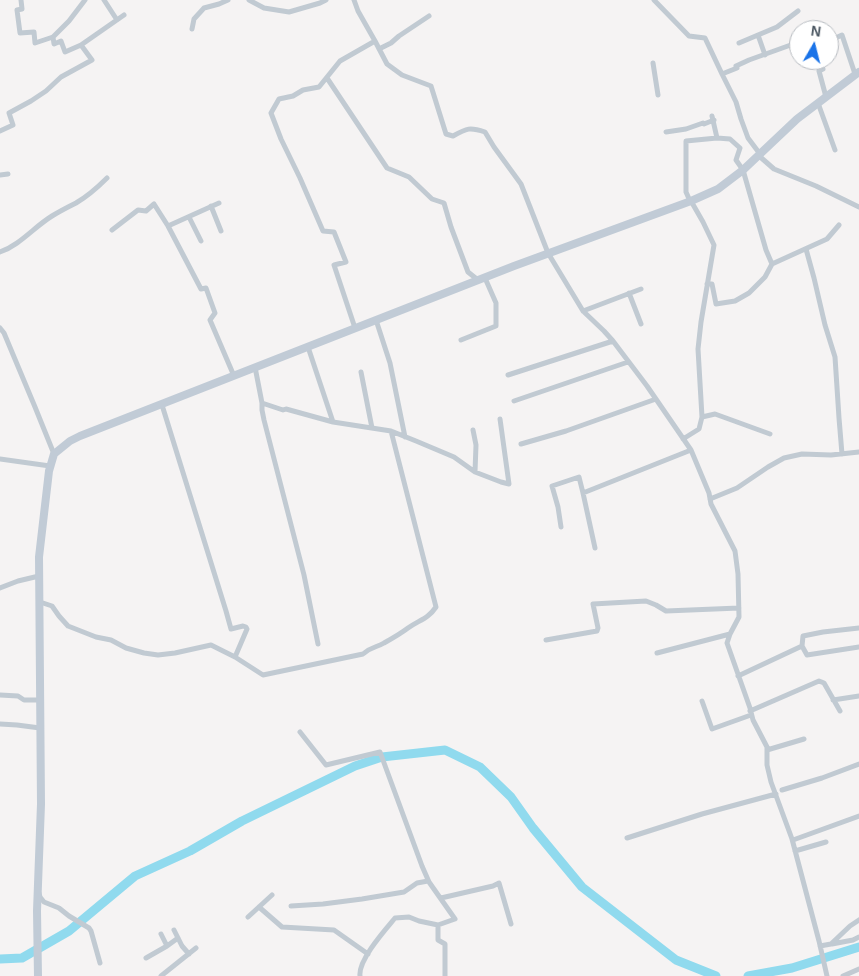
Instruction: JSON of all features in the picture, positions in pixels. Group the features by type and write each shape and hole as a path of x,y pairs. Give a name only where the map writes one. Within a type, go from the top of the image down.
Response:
{"main road":[{"path":"38,976 37,911 41,804 39,557 50,466 54,454 70,441 481,279 718,189 743,170 797,119 857,73"}],"street":[{"path":"21,0 22,9 17,10 20,33 34,32 35,43 53,37 69,21 85,0"},
{"path":"104,0 117,20"},
{"path":"192,29 194,19 204,8 228,0"},
{"path":"249,0 264,8 289,12 326,0"},
{"path":"354,0 387,64 402,75 431,86 446,134 453,136 466,129 485,132 521,184 548,253 583,310 604,330 656,398 691,450 710,493 710,500 735,551 738,574 739,617 727,643 751,713 767,747 767,765 771,782 793,840 826,974"},
{"path":"654,0 689,36 705,38 736,102 748,138 759,155 774,169 816,186 859,207"},
{"path":"738,43 777,27 798,11"},
{"path":"53,37 54,44 61,41 65,52 81,44 124,15"},
{"path":"379,49 391,43 429,16"},
{"path":"758,35 765,55"},
{"path":"839,36 842,35 857,73"},
{"path":"355,328 334,265 346,262 343,254 334,232 323,231 271,113 279,99 293,96 303,90 319,87 340,62 375,41"},
{"path":"0,131 14,125 9,113 46,91 60,77 92,60 81,44"},
{"path":"722,74 750,60 789,46"},
{"path":"653,62 658,95"},
{"path":"821,70 819,71 826,97"},
{"path":"327,78 387,168 408,177 432,199 444,203 451,228 468,272 481,279 496,304 496,326 461,340"},
{"path":"818,103 835,150"},
{"path":"666,132 704,124 713,118 717,138"},
{"path":"683,439 699,429 702,417 698,349 714,245 686,192 686,141 717,138 730,139 740,148 736,160 743,170 766,250 772,264"},
{"path":"0,175 8,174"},
{"path":"0,252 22,240 34,228 52,215 93,192 108,178"},
{"path":"168,226 219,203"},
{"path":"112,230 138,210 146,211 154,204 168,226 201,289 206,288 215,313 210,320 234,376"},
{"path":"211,206 221,230"},
{"path":"189,217 201,241"},
{"path":"707,284 712,284 716,304 735,301 749,294 765,277 772,264 826,239 839,226"},
{"path":"806,249 835,357 842,454"},
{"path":"583,310 641,289"},
{"path":"629,293 641,324"},
{"path":"376,320 390,363 405,437"},
{"path":"0,328 4,333 32,398 54,454"},
{"path":"508,374 612,341"},
{"path":"308,347 333,422"},
{"path":"514,401 628,362"},
{"path":"254,368 264,420 304,575 318,644"},
{"path":"361,372 372,428"},
{"path":"521,444 595,421 656,398"},
{"path":"262,403 333,422 391,432 454,457 475,472 509,484 500,419"},
{"path":"162,405 231,629 243,626 247,629 235,657"},
{"path":"702,417 714,414 770,434"},
{"path":"474,430 476,445 475,472"},
{"path":"40,602 52,606 68,626 96,637 111,640 126,648 144,653 158,654 175,653 211,645 235,657 263,676 363,654 370,648 399,636 409,627 431,614 436,607 391,432"},
{"path":"584,493 691,450"},
{"path":"710,500 737,488 784,458 802,454 831,455 859,452"},
{"path":"0,459 50,466"},
{"path":"561,527 552,486 579,477 595,548"},
{"path":"0,588 40,576"},
{"path":"546,640 597,631 594,604 646,601 666,611 739,608"},
{"path":"859,628 803,636 802,646 807,655 859,647"},
{"path":"658,653 730,634"},
{"path":"738,676 802,646"},
{"path":"702,701 712,729 819,681 824,683 840,711"},
{"path":"0,695 18,696 24,700 40,700"},
{"path":"833,700 859,696"},
{"path":"0,724 40,728"},
{"path":"300,732 326,764 380,752 428,881 455,919 438,925 410,917 395,918 375,942 360,972 360,976"},
{"path":"767,750 804,739"},
{"path":"782,790 859,764"},
{"path":"627,838 702,814 776,794"},
{"path":"793,840 859,816"},
{"path":"796,851 826,842"},
{"path":"291,906 323,904 396,894 404,892 417,883 428,881"},
{"path":"441,898 499,883 511,924"},
{"path":"38,891 44,902 59,908 91,931 100,962"},
{"path":"248,917 272,895"},
{"path":"260,907 282,927 334,930 368,954"},
{"path":"831,944 859,920"},
{"path":"438,925 438,940 445,944 445,976"},
{"path":"174,930 182,946 189,954"},
{"path":"161,934 167,946"},
{"path":"819,944 831,944 859,937"},
{"path":"146,958 178,938"},
{"path":"161,976 196,948"},
{"path":"843,976 859,969"}],"waterway":[{"path":"0,959 22,958 69,931 135,876 190,851 242,821 355,766 382,757 445,750 480,767 511,797 533,828 582,887 676,960 716,976"},
{"path":"748,976 792,968 859,947"}]}
